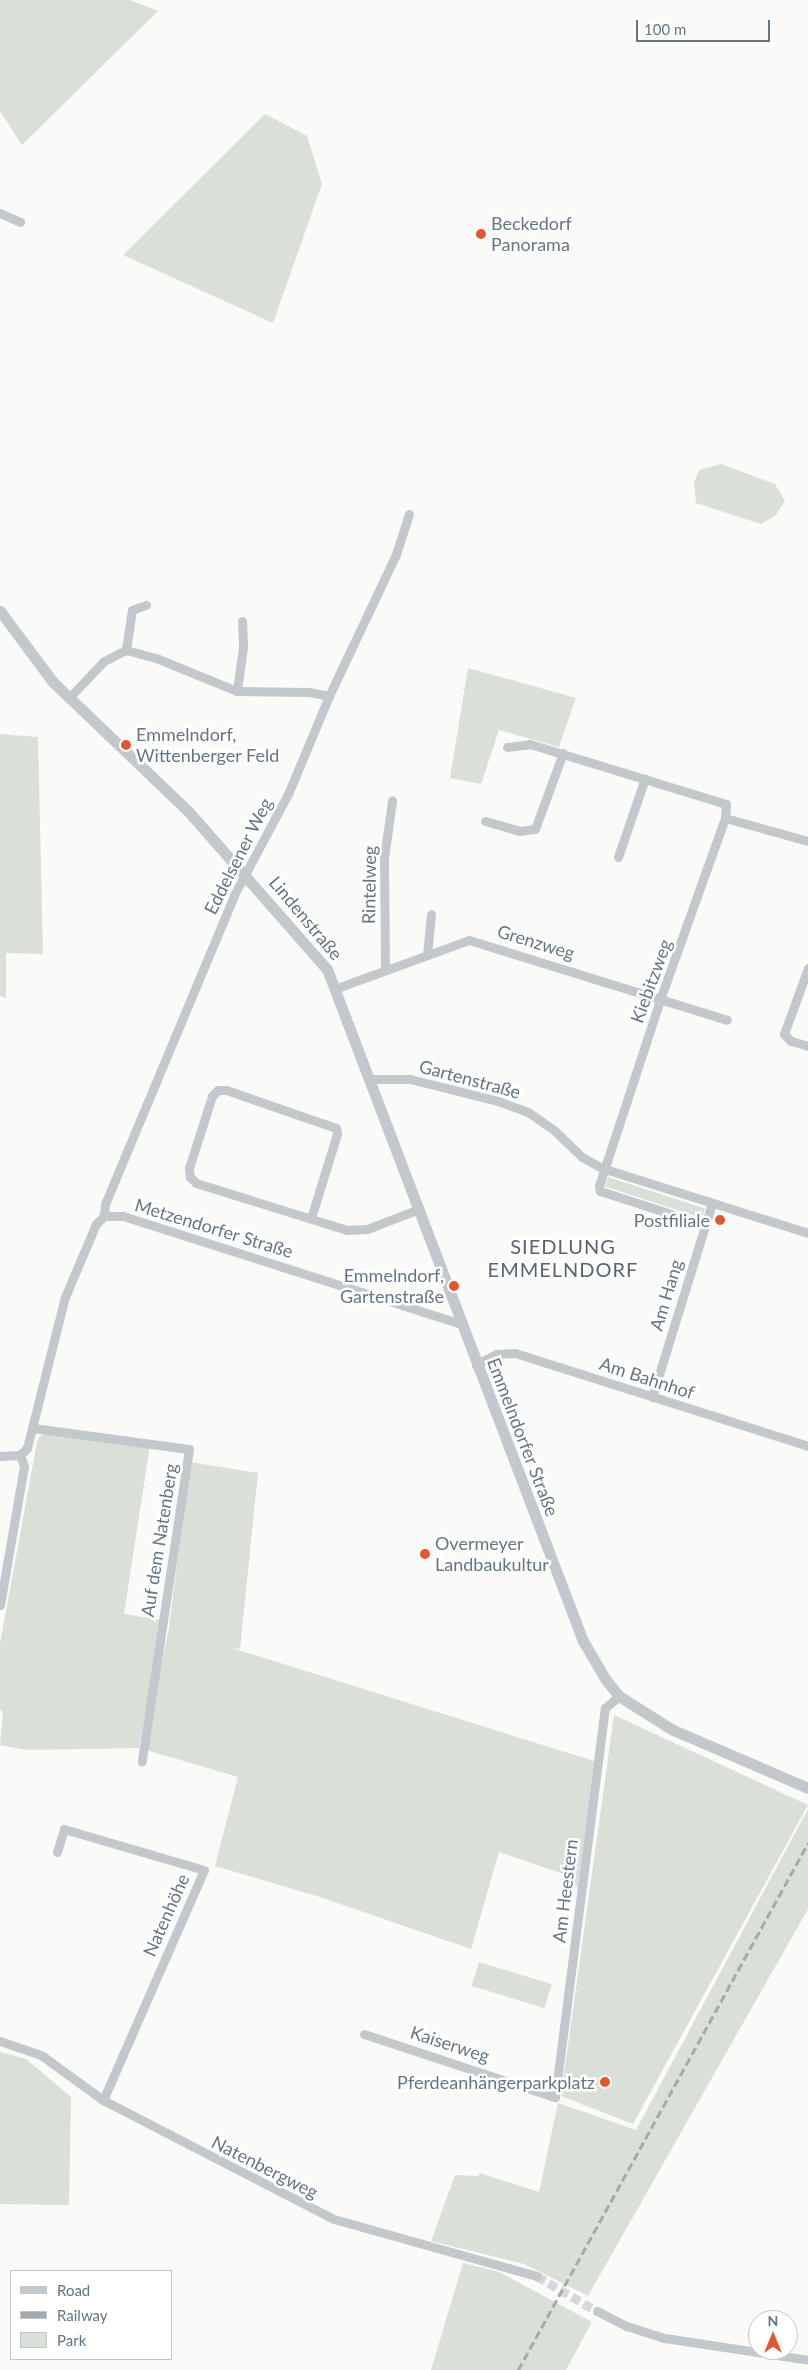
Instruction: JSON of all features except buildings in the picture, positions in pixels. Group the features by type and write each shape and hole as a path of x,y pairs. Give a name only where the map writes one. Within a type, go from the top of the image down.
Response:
{"street":[{"path":"0,213 20,222"},
{"name":"Eddelsener Weg","path":"104,1216 105,1204 245,873 288,794 329,696 396,554 409,514"},
{"path":"126,650 132,610 146,604"},
{"name":"Lindenstraße","path":"0,611 36,662 69,698 188,811 316,952 337,988 461,1324"},
{"path":"237,692 243,647 242,621"},
{"path":"69,698 104,661 126,650 156,658 237,692 309,692 329,696"},
{"path":"507,747 530,744 645,778 618,857"},
{"path":"485,821 520,831 535,829 563,753"},
{"name":"Kiebitzweg","path":"602,1168 725,818 726,804 645,778"},
{"name":"Rintelweg","path":"385,969 384,858 392,802"},
{"path":"725,818 808,841"},
{"path":"427,955 431,914"},
{"name":"Grenzweg","path":"337,988 458,943 483,942 661,997 727,1020"},
{"path":"808,968 804,988 784,1034 791,1041 808,1046"},
{"name":"Gartenstraße","path":"370,1079 410,1079 522,1109 555,1131 582,1157 602,1168 808,1233"},
{"path":"311,1218 337,1134 336,1128 234,1092 218,1090 212,1096 189,1168 190,1177 196,1183 311,1218 357,1230 419,1209"},
{"path":"602,1168 600,1192 705,1225"},
{"name":"Am Hang","path":"652,1396 712,1203"},
{"path":"0,1456 20,1455 27,1448 65,1296 96,1224 104,1216"},
{"name":"Metzendorfer Straße","path":"104,1216 123,1216 461,1324"},
{"name":"Emmelndorfer Straße","path":"461,1324 583,1641 606,1680 619,1696 671,1728 808,1788"},
{"name":"Am Bahnhof","path":"476,1365 496,1354 516,1353 808,1446"},
{"name":"Auf dem Natenberg","path":"33,1428 189,1449 142,1761"},
{"path":"0,1605 24,1466 20,1455"},
{"name":"Am Heestern","path":"555,2097 605,1708 619,1696"},
{"name":"Natenhöhe","path":"56,1852 64,1829 204,1870 103,2100"},
{"name":"Kaiserweg","path":"364,2034 555,2097"},
{"name":"Natenbergweg","path":"0,2041 41,2055 103,2100 334,2219 537,2276"},
{"path":"597,2311 627,2326 666,2338 808,2360"}],"green space":[{"path":"0,0 130,0 158,11 22,145 0,111"},
{"path":"265,114 307,136 322,184 273,323 123,255"},
{"path":"721,464 775,484 785,501 776,515 761,524 696,503 694,483 699,470"},
{"path":"468,668 576,698 559,747 499,730 481,784 450,778"},
{"path":"0,734 38,737 43,954 6,953 6,998 0,996"},
{"path":"608,1177 705,1209 702,1218 605,1187"},
{"path":"48,1432 150,1445 124,1614 162,1620 139,1748 26,1750 0,1745 3,1712 0,1710 0,1644 37,1442 40,1436"},
{"path":"190,1462 258,1473 240,1649 229,1647 594,1761 578,1887 564,1883 566,1875 499,1852 471,1949 320,1897 215,1866 238,1777 143,1749 169,1628"},
{"path":"614,1715 808,1805 633,2124 561,2096"},
{"path":"808,1809 808,1909 588,2296 524,2264 431,2241 455,2175 478,2176 480,2173 539,2192 558,2103 636,2130"},
{"path":"479,1962 552,1984 544,2008 472,1986"},
{"path":"0,2052 26,2059 71,2097 69,2205 0,2204"},
{"path":"463,2263 499,2272 592,2322 566,2370 431,2370"}],"tunnel":[{"path":"537,2276 597,2311"}],"railway":[{"path":"518,2370 808,1843"}],"place":[{"name":"Beckedorf Panorama","path":"481,234"},
{"name":"Emmelndorf, Wittenberger Feld","path":"126,745"},
{"name":"Postfiliale","path":"720,1220"},
{"name":"Emmelndorf, Gartenstraße","path":"454,1286"},
{"name":"Overmeyer Landbaukultur","path":"425,1554"},
{"name":"Pferdeanhängerparkplatz","path":"605,2082"}],"district":[{"name":"SIEDLUNG EMMELNDORF","path":"563,1258"}]}
